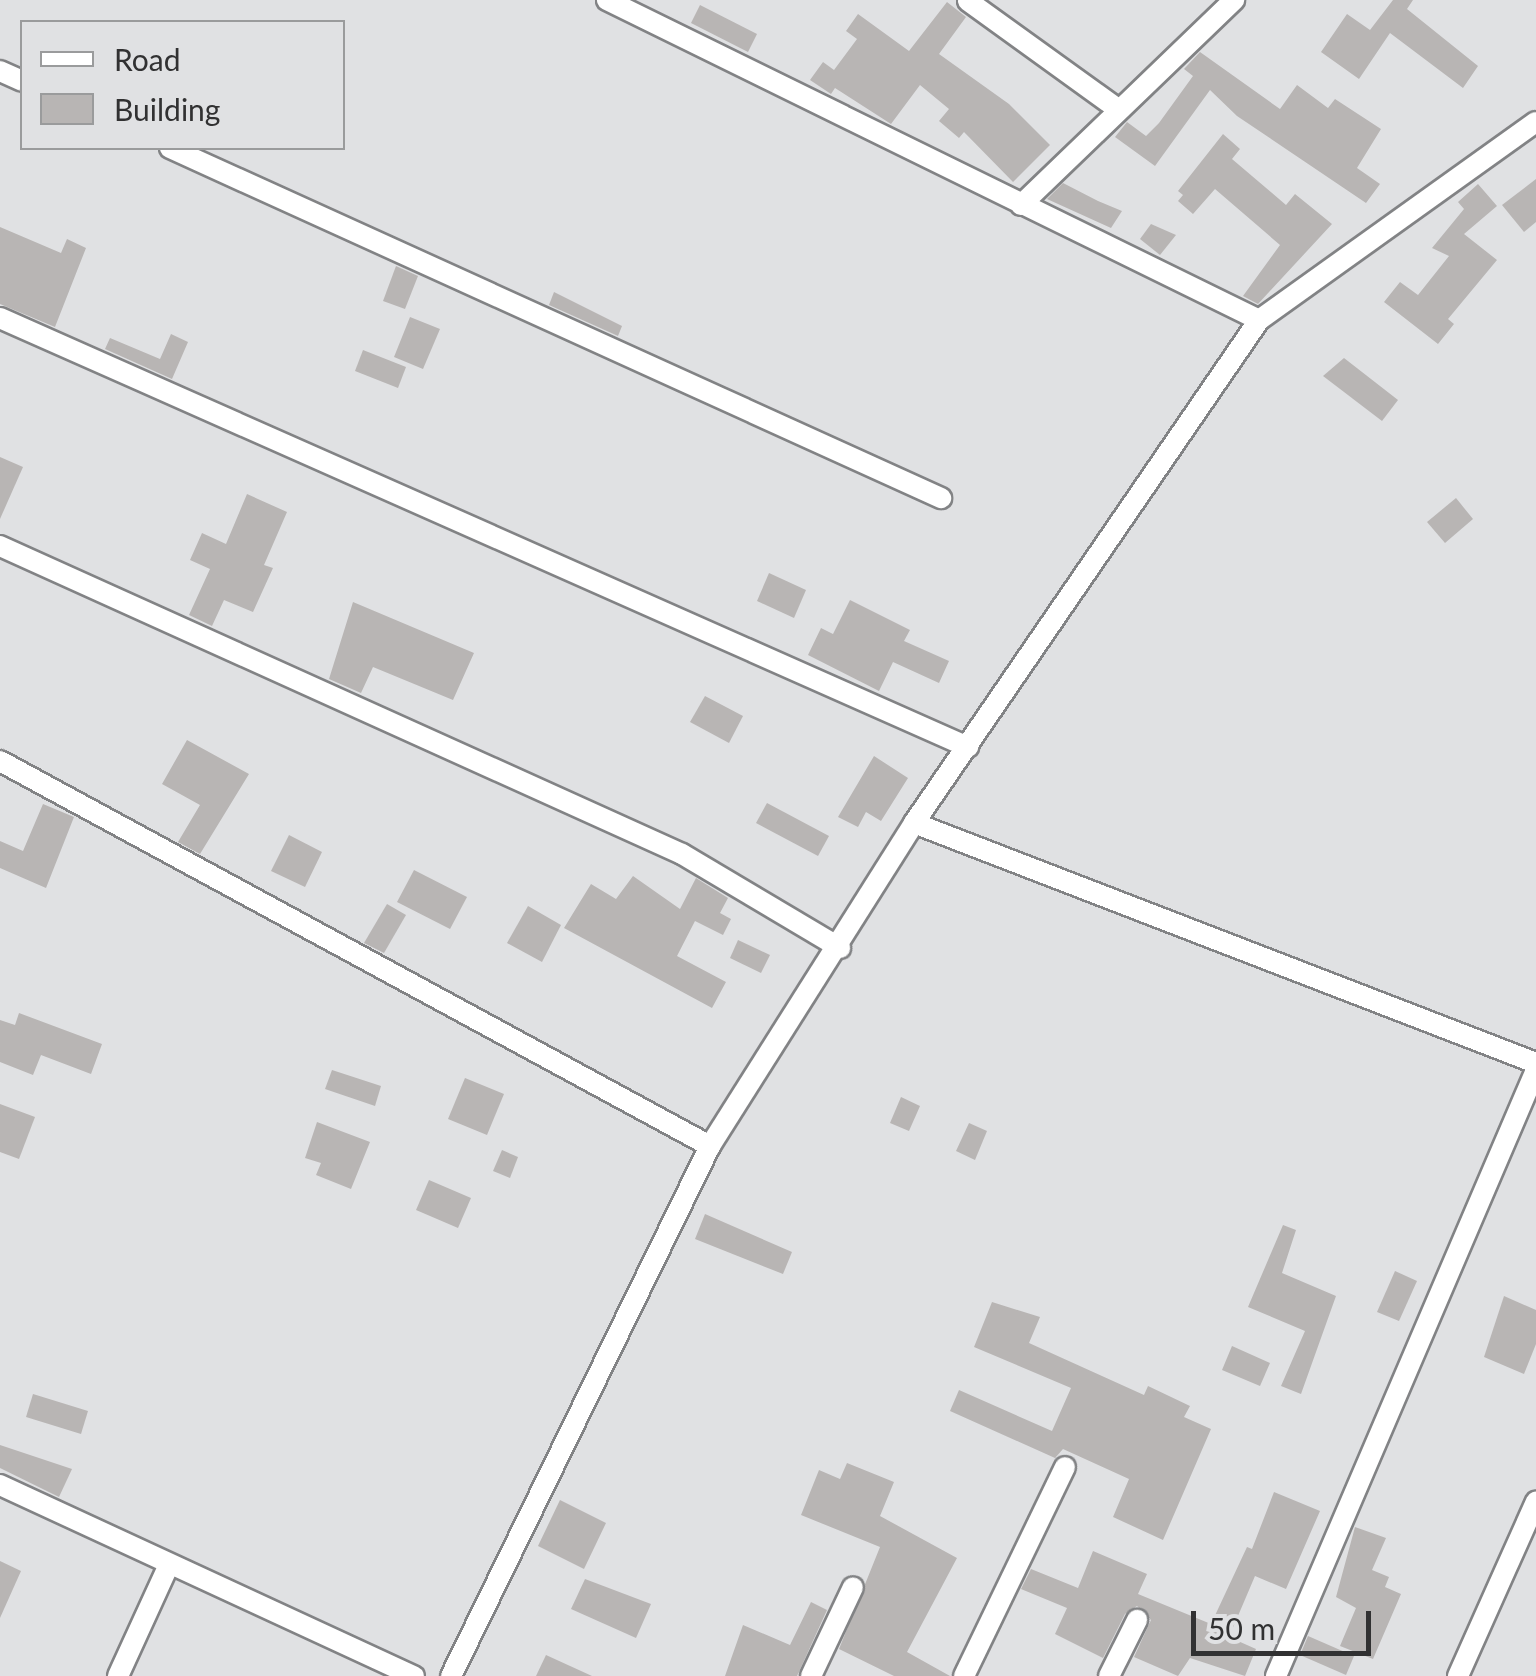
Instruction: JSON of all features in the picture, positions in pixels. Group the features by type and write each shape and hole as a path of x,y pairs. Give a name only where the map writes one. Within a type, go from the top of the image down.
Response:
{"street":[{"path":"607,0 635,6 1021,205 1258,320"},
{"path":"1021,205 1234,0"},
{"path":"968,1 1118,110"},
{"path":"450,1676 710,1146 840,948 914,823 1258,320 1536,122"},
{"path":"174,150 941,498"},
{"path":"0,318 968,746"},
{"path":"0,546 682,854 840,948"},
{"path":"0,761 710,1146"},
{"path":"914,823 1536,1066 1276,1676"},
{"path":"964,1676 1066,1467"},
{"path":"0,1485 168,1567 414,1676"},
{"path":"1458,1676 1536,1502"},
{"path":"118,1676 168,1567"},
{"path":"811,1676 853,1587"},
{"path":"1110,1676 1136,1620"}],"building":[{"path":"1393,0 1413,0 1407,9 1478,66 1463,88 1390,33 1359,79 1321,52 1347,14 1370,30"},
{"path":"947,2 966,17 939,54 1009,104 1050,145 1013,182 964,132 959,138 939,121 949,109 920,85 891,124 835,88 831,94 810,80 823,62 834,70 857,39 846,31 858,14 909,51"},
{"path":"700,5 757,34 748,52 691,23"},
{"path":"1200,52 1280,109 1297,85 1328,108 1335,99 1381,129 1357,168 1380,184 1366,203 1237,116 1210,90 1155,166 1115,137 1127,122 1146,136 1159,123 1193,76 1184,69"},
{"path":"1223,134 1240,149 1232,159 1286,205 1295,194 1332,224 1258,304 1243,296 1280,245 1215,189 1193,214 1178,201 1183,195 1178,191"},
{"path":"1536,179 1536,222 1524,232 1502,205"},
{"path":"1063,183 1122,211 1111,228 1047,199"},
{"path":"1478,184 1497,206 1464,234 1497,260 1448,319 1454,324 1438,344 1384,302 1400,282 1418,295 1449,256 1432,248 1464,209 1458,202"},
{"path":"1151,224 1176,235 1160,255 1140,239"},
{"path":"0,227 61,253 67,239 86,248 55,327 0,304"},
{"path":"396,266 418,276 405,309 383,301"},
{"path":"554,292 622,326 618,336 549,305"},
{"path":"410,317 440,329 423,369 394,357"},
{"path":"171,334 188,342 172,379 105,349 110,338 160,359"},
{"path":"363,350 406,367 398,388 355,371"},
{"path":"1344,358 1398,400 1382,421 1323,376"},
{"path":"0,457 23,467 0,519"},
{"path":"247,494 287,512 264,565 273,568 253,612 224,600 212,626 189,615 210,569 190,560 202,533 226,544"},
{"path":"1456,498 1473,519 1445,543 1427,522"},
{"path":"769,573 806,590 794,618 757,601"},
{"path":"850,600 910,630 904,641 949,661 939,683 893,662 879,691 808,655 821,628 833,634"},
{"path":"353,602 474,653 453,700 373,667 361,693 329,679"},
{"path":"705,696 743,716 729,743 690,722"},
{"path":"187,740 249,774 200,854 178,842 200,805 162,784"},
{"path":"874,756 908,778 881,821 866,812 858,827 838,817"},
{"path":"767,803 829,836 818,856 756,823"},
{"path":"43,804 74,817 46,888 0,868 0,841 23,851"},
{"path":"289,835 322,852 305,887 271,871"},
{"path":"414,870 467,897 450,929 397,902"},
{"path":"633,876 680,909 696,878 728,898 720,913 731,919 723,935 695,921 677,956 726,982 712,1008 564,928 591,884 616,899"},
{"path":"387,904 406,915 384,953 364,943"},
{"path":"528,906 561,925 542,962 507,943"},
{"path":"738,940 770,955 761,973 730,958"},
{"path":"19,1013 102,1044 91,1074 41,1055 33,1075 0,1062 0,1020 15,1025"},
{"path":"332,1070 381,1086 375,1106 325,1089"},
{"path":"465,1078 504,1094 487,1135 448,1119"},
{"path":"901,1097 920,1106 909,1131 890,1123"},
{"path":"0,1104 35,1117 19,1159 0,1152"},
{"path":"317,1122 370,1142 351,1189 316,1175 321,1163 305,1158"},
{"path":"969,1123 987,1131 975,1160 956,1151"},
{"path":"502,1150 518,1157 510,1178 493,1171"},
{"path":"429,1180 471,1198 458,1228 416,1210"},
{"path":"705,1214 792,1252 783,1274 695,1239"},
{"path":"1283,1225 1296,1230 1282,1273 1336,1296 1301,1394 1281,1386 1305,1331 1248,1307"},
{"path":"1395,1271 1417,1281 1399,1321 1377,1312"},
{"path":"1504,1296 1536,1310 1536,1344 1524,1374 1484,1357"},
{"path":"992,1302 1040,1317 1029,1343 1144,1395 1148,1386 1190,1406 1184,1417 1211,1429 1163,1540 1113,1517 1129,1479 1063,1449 1055,1458 950,1411 959,1390 1052,1431 1071,1388 974,1347"},
{"path":"1232,1346 1270,1363 1260,1386 1222,1370"},
{"path":"33,1394 88,1411 81,1434 26,1417"},
{"path":"0,1445 72,1469 59,1497 0,1468"},
{"path":"847,1463 894,1482 880,1516 957,1558 907,1652 950,1676 894,1676 839,1649 880,1547 801,1515 819,1470 840,1479"},
{"path":"1274,1492 1320,1511 1286,1589 1255,1576 1229,1637 1256,1649 1245,1676 1190,1658 1178,1676 1134,1657 1151,1620 1137,1606 1125,1614 1103,1658 1055,1634 1067,1608 1021,1589 1031,1569 1078,1588 1093,1551 1147,1574 1138,1594 1211,1624 1247,1547 1252,1549"},
{"path":"560,1500 606,1523 584,1569 538,1546"},
{"path":"1355,1527 1386,1538 1372,1570 1389,1577 1385,1587 1401,1594 1373,1659 1340,1646 1356,1608 1336,1597"},
{"path":"0,1561 21,1571 0,1618"},
{"path":"585,1579 651,1604 636,1638 571,1609"},
{"path":"811,1602 827,1610 797,1676 725,1676 743,1625 790,1645"},
{"path":"1308,1636 1354,1656 1346,1675 1300,1655"},
{"path":"546,1655 592,1676 536,1676"}]}
